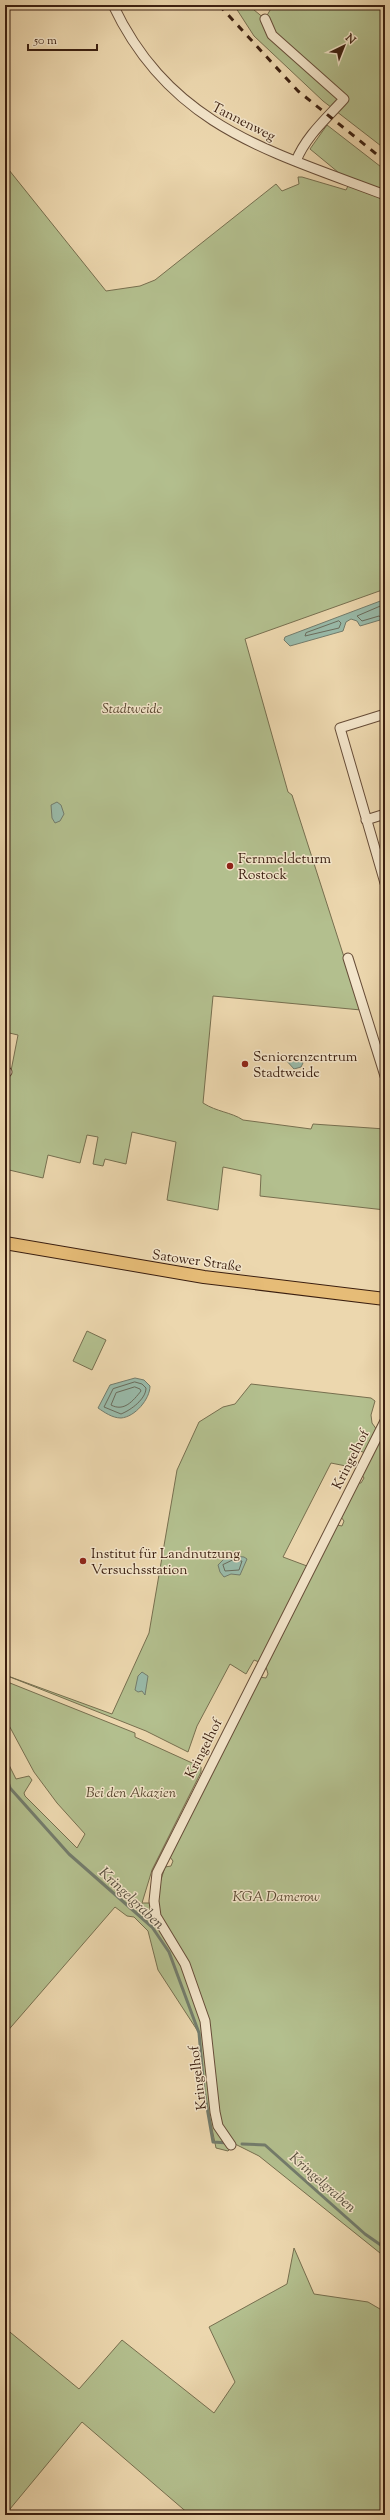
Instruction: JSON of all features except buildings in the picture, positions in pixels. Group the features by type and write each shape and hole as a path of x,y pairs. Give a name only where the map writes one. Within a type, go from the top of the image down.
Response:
{"main road":[{"name":"Satower Straße","path":"5,1243 204,1277 385,1298"}],"street":[{"name":"Tannenweg","path":"113,5 140,52 185,101 200,114 235,135 296,161 385,195"},
{"path":"265,19 272,35 344,99 309,137 301,148 296,161"},
{"path":"385,714 340,728 385,883"},
{"path":"366,820 385,814"},
{"path":"348,958 385,1076"},
{"name":"Kringelhof","path":"231,2145 218,2126 215,2112 205,2021 185,1964 156,1916 154,1901 157,1874 385,1421"}],"green space":[{"path":"234,5 248,5 265,19 273,5 385,5 385,149 323,101 254,36"},
{"name":"Stadtweide","path":"327,125 385,170 385,589 245,639 288,792 292,795 361,1010 213,996 203,1103 243,1120 311,1129 313,1124 385,1129 385,1210 260,1196 261,1175 223,1167 218,1210 167,1200 176,1142 132,1132 126,1164 105,1159 103,1166 93,1164 98,1137 87,1135 80,1163 48,1155 43,1178 5,1169 5,1075 10,1076 18,1035 5,1032 5,165 106,291 140,286 155,280 276,184 282,191 299,184 298,177 302,177 346,190 350,182 310,149"},
{"path":"87,1331 106,1340 92,1370 73,1361"},
{"path":"251,1384 371,1398 375,1401 371,1415 372,1423 377,1430 365,1453 356,1449 346,1466 331,1463 283,1557 307,1566 259,1662 254,1660 246,1674 230,1664 197,1726 188,1752 146,1731 5,1675 112,1714 149,1633 177,1470 199,1422 223,1407 235,1404"},
{"name":"KGA Damerow","path":"385,1430 385,2257 259,2156 235,2144 228,2151 216,2148 204,2090 199,2033 158,1970 148,1931 134,1917 127,1916 115,1907 5,2034 5,1757 16,1779 29,1776 32,1780 24,1793 25,1796 77,1848 85,1834 57,1803 34,1772 5,1718 5,1681 135,1733 135,1737 201,1767 201,1772 152,1870 142,1903 158,1903 159,1886 165,1867 171,1866 173,1861 170,1857 182,1828 259,1677 266,1678 268,1674 266,1667 337,1525 342,1526 344,1521 341,1517 358,1483 361,1483 364,1478 362,1475"},
{"path":"294,2248 314,2294 368,2302 385,2312 385,2515 190,2515 82,2422 5,2515 5,2328 79,2389 122,2340 214,2413 235,2382 209,2327 287,2284"}],"water":[{"path":"383,600 385,601 383,623 380,620 360,626 357,621 351,619 346,622 343,631 290,646 284,640 285,637"},
{"path":"57,802 61,805 64,814 60,821 55,823 52,818 51,805"},
{"path":"288,1056 300,1059 303,1063 301,1067 294,1069 285,1059"},
{"path":"135,1378 144,1380 150,1386 145,1402 136,1411 126,1417 118,1418 111,1416 98,1408 110,1385"},
{"path":"233,1556 244,1557 247,1559 240,1575 231,1574 224,1577 220,1572 218,1565 225,1558"},
{"path":"142,1672 148,1676 145,1695 142,1691 138,1692 135,1690 138,1676"}],"waterway":[{"name":"Kringelgraben","path":"5,1773 10,1788 69,1854 152,1927 169,1952 199,2033 204,2090 213,2142 228,2143"},
{"name":"Kringelgraben","path":"242,2144 265,2145 365,2234 385,2248"}],"railway":[{"path":"219,5 298,91 385,161"}],"place":[{"name":"Fernmeldeturm Rostock","path":"230,866"},
{"name":"Seniorenzentrum Stadtweide","path":"245,1064"},
{"name":"Institut für Landnutzung Versuchsstation","path":"83,1561"}],"park label":[{"name":"Bei den Akazien","path":"131,1792"}]}
